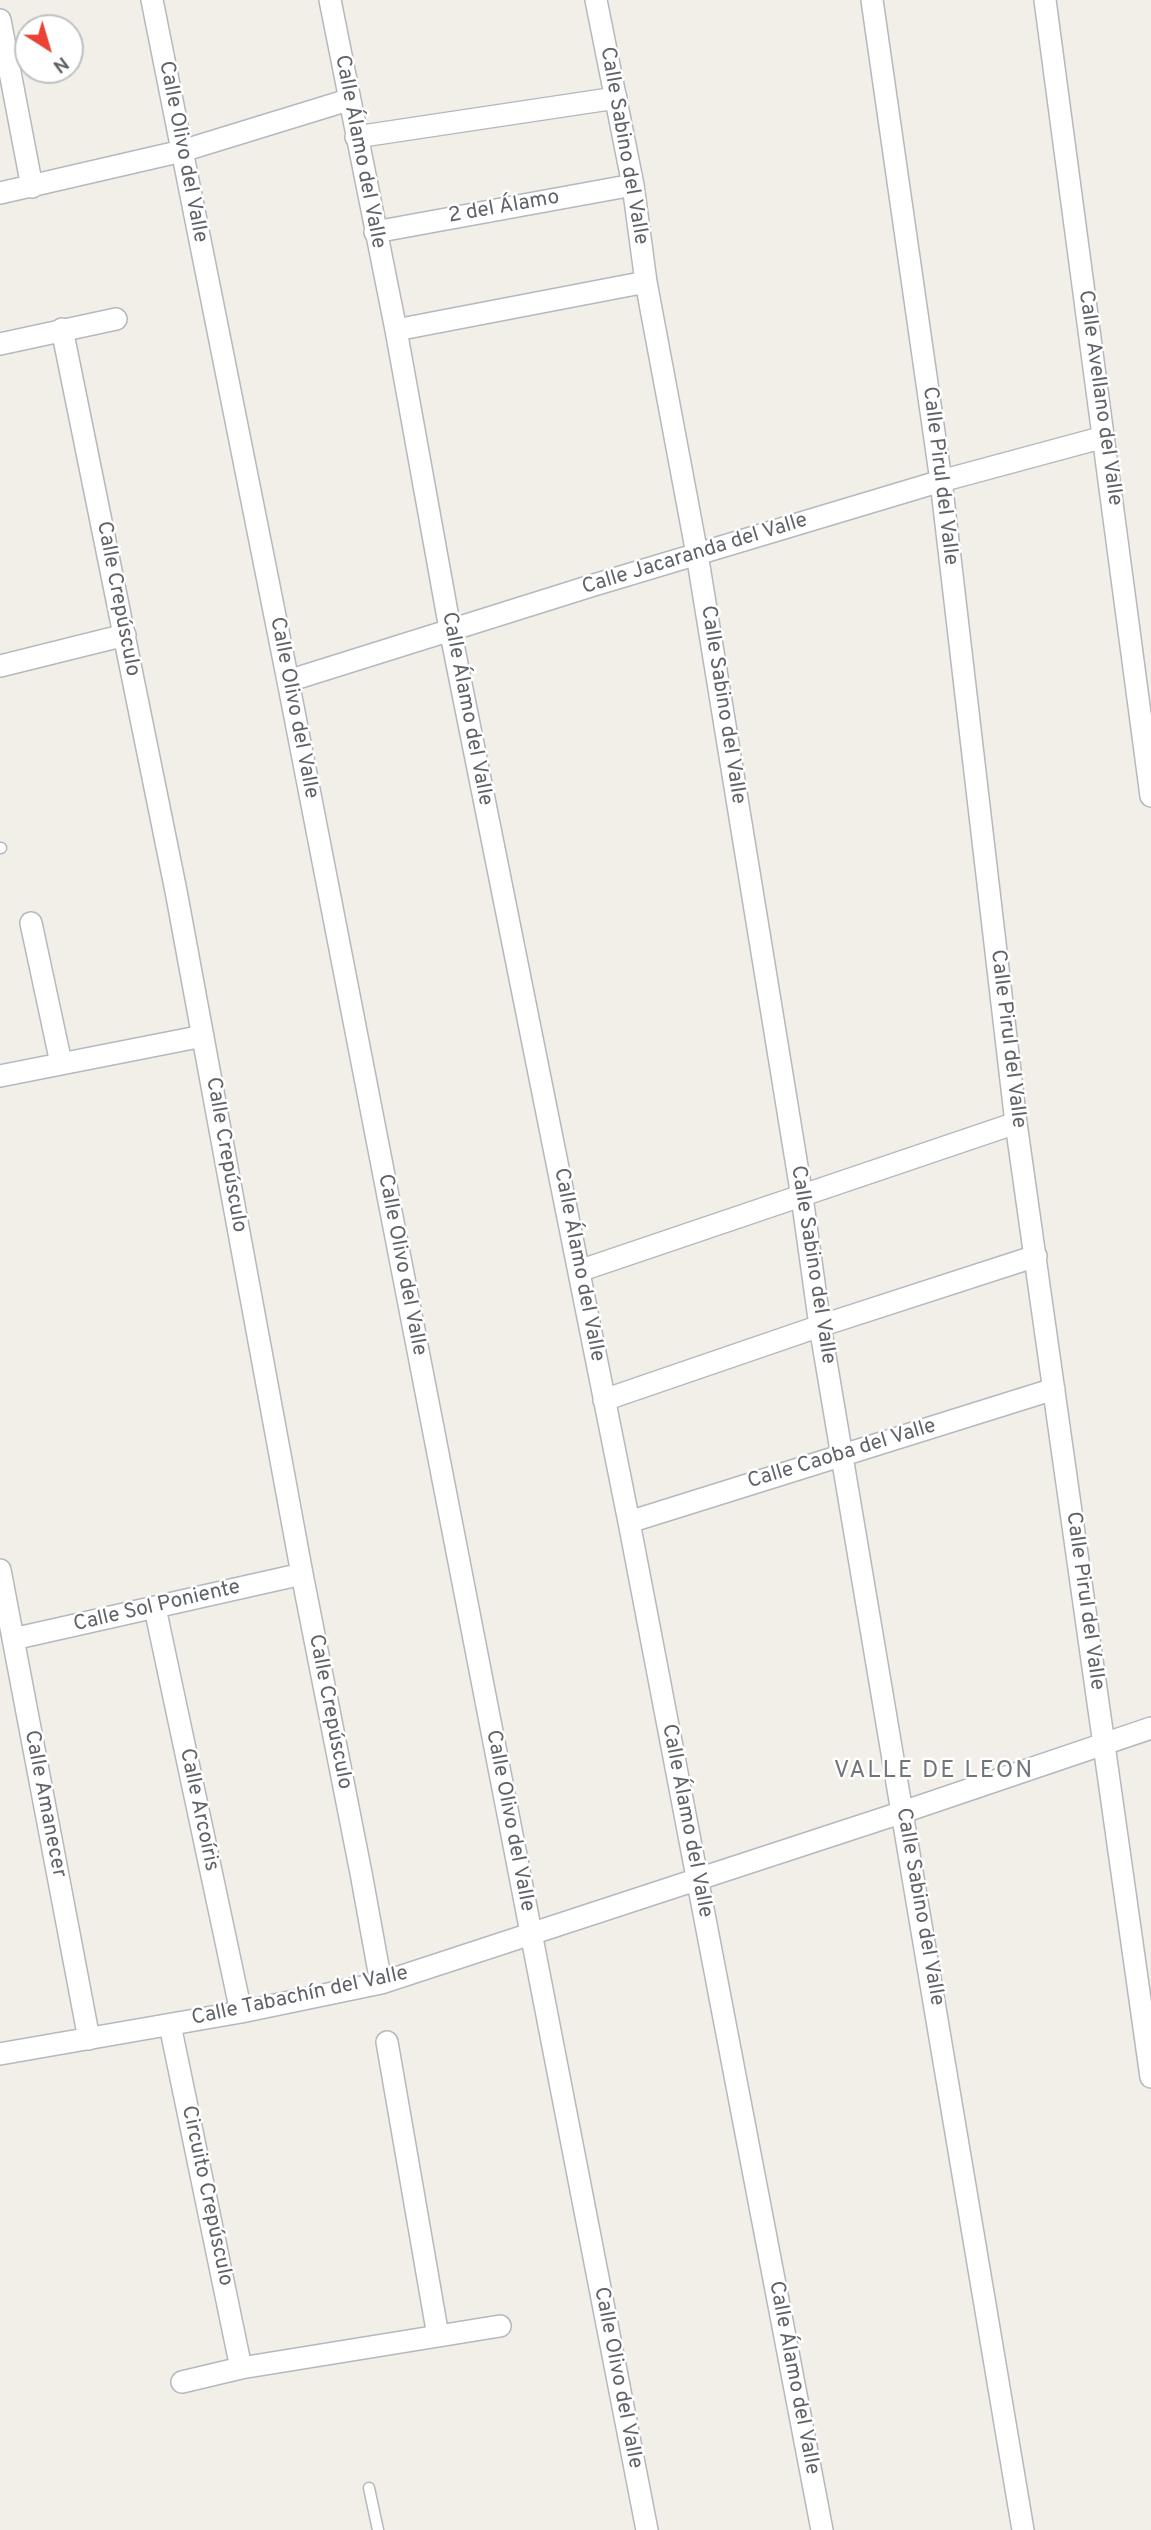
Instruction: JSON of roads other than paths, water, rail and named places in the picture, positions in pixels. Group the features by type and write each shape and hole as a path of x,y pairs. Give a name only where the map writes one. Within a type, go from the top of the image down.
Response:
{"street":[{"name":"Calle Olivo del Valle","path":"152,0 288,681 647,2530"},
{"name":"Calle Álamo del Valle","path":"330,0 396,330 450,629 629,1522 822,2530"},
{"name":"Calle Sabino del Valle","path":"596,0 633,185 646,282 697,554 802,1197 820,1326 1023,2530"},
{"name":"Calle Pirul del Valle","path":"872,0 941,481 1017,1123 1151,2077"},
{"name":"Calle Avellano del Valle","path":"1045,0 1151,796"},
{"path":"0,20 32,187"},
{"path":"356,137 616,97"},
{"path":"0,194 182,151 348,100"},
{"name":"2 del Álamo","path":"375,232 633,185"},
{"path":"396,330 646,282"},
{"path":"0,344 116,319"},
{"name":"Calle Crepúsculo","path":"62,329 203,1036 381,1983"},
{"name":"Calle Jacaranda del Valle","path":"288,681 450,629 941,481 1104,437"},
{"path":"0,666 125,635"},
{"path":"31,923 61,1063"},
{"path":"0,1076 203,1036"},
{"path":"579,1271 1017,1123"},
{"path":"604,1400 1036,1256"},
{"name":"Calle Caoba del Valle","path":"629,1522 1054,1389"},
{"name":"Calle Amanecer","path":"0,1570 89,2039"},
{"name":"Calle Sol Poniente","path":"13,1639 302,1574"},
{"name":"Calle Arcoíris","path":"155,1608 241,2012"},
{"name":"Calle Tabachín del Valle","path":"0,2054 241,2012 381,1983 1151,1728"},
{"name":"Circuito Crepúsculo","path":"170,2025 241,2368"},
{"path":"387,2042 438,2336"},
{"path":"182,2382 241,2368 500,2326"}],"lane":[{"path":"369,2488 378,2530"}],"district":[{"name":"VALLE DE LEON","path":"934,1772"}]}
